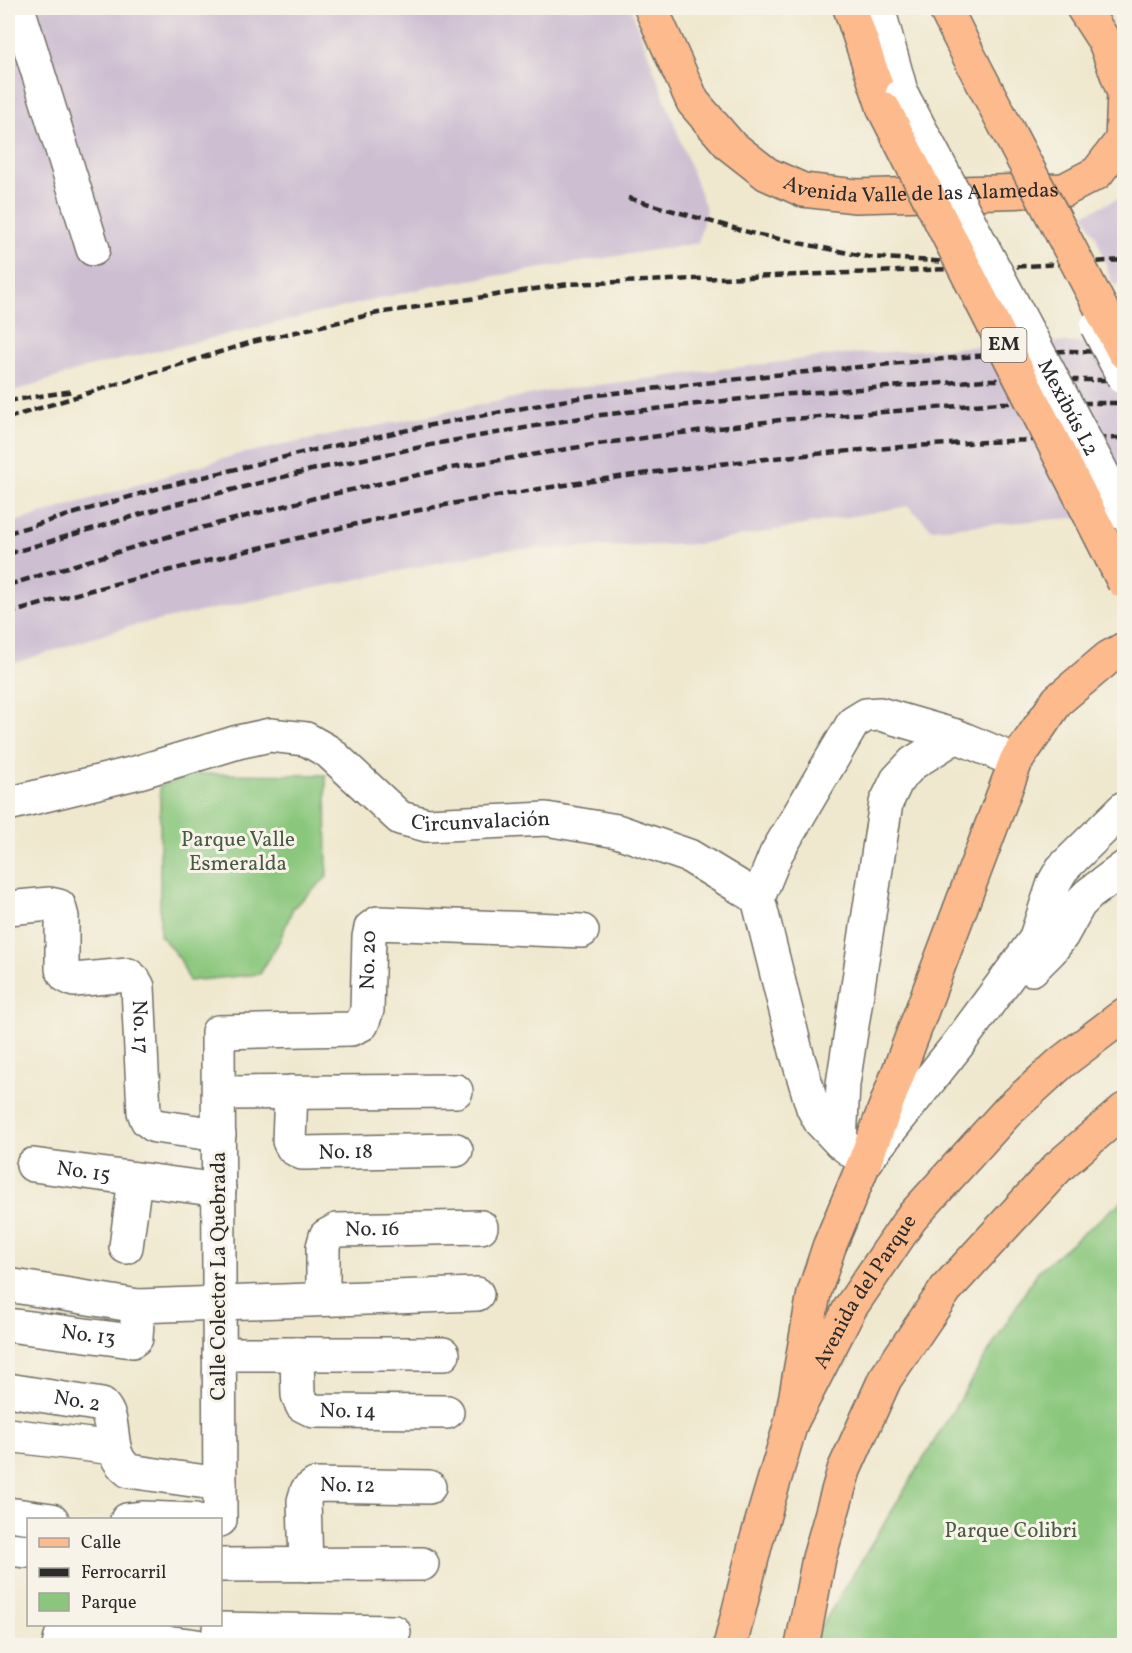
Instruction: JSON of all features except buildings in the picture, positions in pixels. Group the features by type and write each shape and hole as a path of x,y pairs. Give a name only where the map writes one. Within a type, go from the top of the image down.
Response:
{"main road":[{"name":"Avenida Valle de las Alamedas","path":"651,8 693,102 730,146 767,174 804,189 856,196 1064,190 1096,173 1122,140 1124,93 1106,42 1083,8"},
{"path":"945,8 968,68 1125,352"},
{"name":"EM","path":"857,9 893,102 1125,582"},
{"path":"791,1423 814,1293 829,1247 853,1152 1016,761 1058,700 1108,658 1125,649"},
{"name":"Avenida del Parque","path":"730,1646 756,1542 791,1423 850,1308 911,1218 1007,1112 1062,1062 1125,1015"},
{"path":"809,1638 819,1558 844,1470 885,1379 946,1289 1058,1167 1125,1110"}],"street":[{"path":"18,8 93,249"},
{"path":"930,8 968,68 1125,378"},
{"name":"Mexibús L2","path":"893,102 1125,514"},
{"path":"853,1152 820,1121 813,1108 796,1051 758,898 776,854 852,723 866,715 880,714 956,736 1016,761"},
{"name":"Circunvalación","path":"8,804 139,772 238,742 270,735 306,739 329,752 400,818 427,825 546,819 617,831 689,856 758,898"},
{"path":"853,1152 844,1074 886,802 897,780 913,762 956,736"},
{"path":"959,1043 1035,940 1054,883 1062,869 1125,808"},
{"path":"853,1152 1051,950 1079,904 1125,868"},
{"name":"No. 17","path":"8,908 50,904 59,906 62,917 62,969 66,976 74,980 128,975 134,980 138,987 144,1112 147,1120 155,1126 219,1135"},
{"name":"No. 20","path":"218,1032 351,1029 362,1024 367,1010 369,936 371,928 378,923 582,931"},
{"name":"Calle Colector La Quebrada","path":"218,1032 220,1518"},
{"path":"219,1093 456,1091"},
{"name":"No. 18","path":"291,1092 289,1141 293,1148 302,1153 456,1150"},
{"name":"No. 15","path":"33,1165 219,1190"},
{"name":"No. 15","path":"126,1247 135,1179"},
{"name":"No. 16","path":"322,1298 323,1247 326,1236 337,1230 481,1227"},
{"name":"No. 13","path":"8,1285 138,1306 219,1302"},
{"path":"219,1302 477,1294"},
{"name":"No. 13","path":"8,1325 132,1341 136,1338 138,1306"},
{"path":"219,1354 443,1354"},
{"name":"No. 14","path":"297,1354 298,1395 302,1405 314,1411 447,1412"},
{"name":"No. 2","path":"8,1390 102,1405 107,1413 114,1448 121,1465 129,1471 220,1484"},
{"name":"No. 2","path":"8,1435 114,1448"},
{"name":"No. 12","path":"306,1565 304,1501 307,1491 315,1485 429,1487"},
{"path":"8,1514 37,1518"},
{"path":"8,1549 27,1551"},
{"path":"222,1565 422,1564"},
{"path":"59,1646 64,1632 72,1630 128,1641 213,1636 291,1638 394,1632"}],"shaded area":[{"path":"8,8 631,8 706,209 698,243 433,286 89,367 8,393"},
{"path":"1124,196 1124,285 1113,285 1096,236 1084,214"},
{"path":"1052,342 1124,344 1124,514 932,529 908,506 699,544 500,550 127,627 8,665 8,524 235,455 543,392 835,355"}],"green space":[{"name":"Parque Valle Esmeralda","path":"196,774 326,775 327,877 293,908 279,942 260,974 189,981 180,959 160,935 160,786"},
{"name":"Parque Colibri","path":"1124,1199 1124,1645 821,1646 816,1635 1038,1271"}],"railway":[{"path":"628,198 755,234 868,257 950,262"},
{"path":"8,418 252,342 378,313 568,284 1028,266 1124,260"},
{"path":"8,533 163,487 305,452 436,424 589,396 774,375 975,356 1067,351 1124,352"},
{"path":"8,554 168,506 311,470 440,443 592,416 777,395 985,380 1124,380"},
{"path":"8,401 73,391"},
{"path":"8,585 174,535 315,498 445,469 598,444 780,420 999,403 1124,403"},
{"path":"8,614 58,599 364,522 539,489 705,466 872,449 1124,438"}]}
